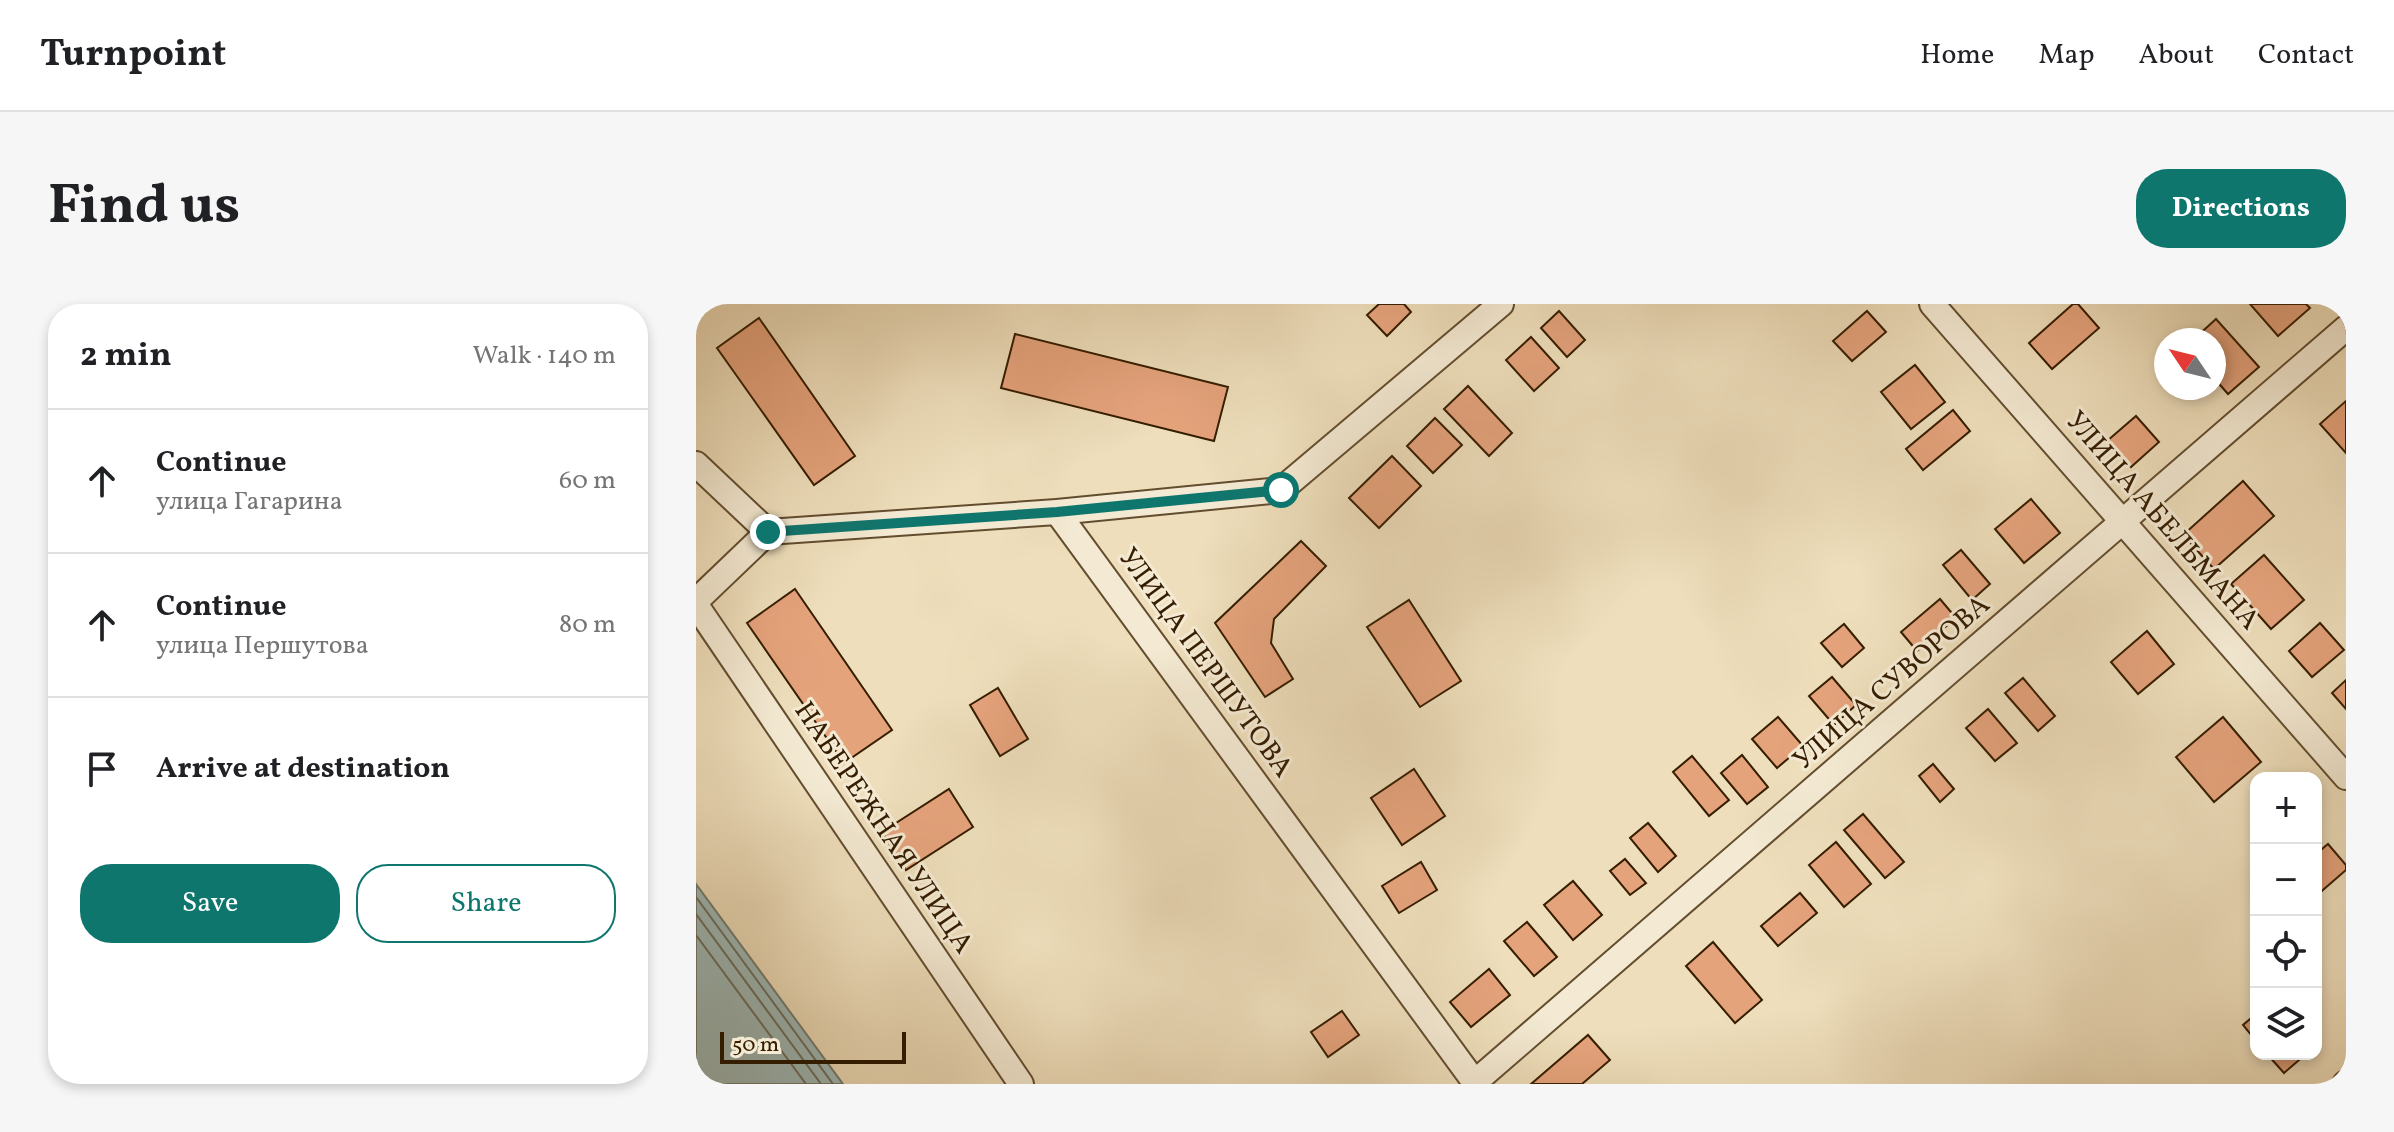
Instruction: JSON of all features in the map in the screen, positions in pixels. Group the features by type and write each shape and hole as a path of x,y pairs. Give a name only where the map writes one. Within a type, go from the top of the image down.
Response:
{"street":[{"path":"696,464 768,532 1057,512 1281,490 1501,304"},
{"name":"УЛИЦА АБЕЛЬМАНА","path":"1932,304 2346,777"},
{"name":"УЛИЦА СУВОРОВА","path":"1476,1083 2346,328"},
{"name":"УЛИЦА ПЕРШУТОВА","path":"1057,512 1476,1083"},
{"name":"НАБЕРЕЖНАЯ УЛИЦА","path":"768,532 696,603 1021,1084"}],"water":[{"path":"696,884 843,1084 696,1084"}],"building":[{"path":"1379,304 1404,304 1411,312 1387,336 1367,315"},
{"path":"2073,304 2078,304 2099,328 2052,369 2029,343"},
{"path":"2250,304 2306,304 2310,308 2278,336"},
{"path":"1559,311 1585,340 1567,357 1541,328"},
{"path":"1867,311 1886,332 1852,361 1833,341"},
{"path":"759,318 855,456 814,485 717,348"},
{"path":"2216,319 2224,328 2206,328"},
{"path":"2226,330 2259,367 2228,394 2226,392"},
{"path":"1015,334 1228,387 1214,441 1001,388"},
{"path":"1531,337 1559,368 1534,391 1506,360"},
{"path":"1915,365 1945,402 1911,429 1881,392"},
{"path":"1468,386 1512,433 1489,456 1444,409"},
{"path":"2346,401 2346,453 2320,424"},
{"path":"1953,410 1970,431 1923,470 1906,449"},
{"path":"2136,416 2159,442 2131,467 2107,441"},
{"path":"1435,418 1462,445 1433,473 1407,446"},
{"path":"1392,456 1421,486 1379,528 1349,498"},
{"path":"2243,481 2274,516 2214,569 2183,535"},
{"path":"2031,499 2060,533 2024,563 1995,529"},
{"path":"1301,541 1326,566 1274,619 1271,643 1293,679 1265,697 1215,623"},
{"path":"1961,550 1990,584 1972,600 1943,565"},
{"path":"2264,555 2304,600 2271,629 2231,584"},
{"path":"795,589 892,730 844,763 747,623"},
{"path":"1940,599 1956,618 1917,651 1901,632"},
{"path":"1409,600 1461,681 1420,707 1367,627"},
{"path":"2320,623 2344,650 2312,677 2289,651"},
{"path":"1844,624 1864,648 1842,667 1821,643"},
{"path":"2147,631 2174,664 2138,694 2111,662"},
{"path":"1832,677 1856,705 1834,725 1809,696"},
{"path":"2023,678 2055,716 2038,731 2005,693"},
{"path":"2346,680 2346,709 2332,693"},
{"path":"998,688 1028,739 1000,756 970,705"},
{"path":"1988,709 2017,743 1995,761 1966,728"},
{"path":"1778,717 1803,746 1777,768 1752,739"},
{"path":"2223,717 2261,762 2214,802 2176,757"},
{"path":"1742,755 1768,787 1747,804 1721,773"},
{"path":"1692,756 1729,800 1709,816 1673,772"},
{"path":"1933,764 1954,789 1940,802 1919,776"},
{"path":"1414,769 1445,816 1402,845 1371,798"},
{"path":"949,789 973,827 906,870 882,832"},
{"path":"1863,814 1904,862 1885,878 1844,830"},
{"path":"1648,823 1676,856 1658,872 1630,838"},
{"path":"1836,842 1871,884 1844,907 1809,865"},
{"path":"2328,844 2346,865 2346,870 2322,891 2322,849"},
{"path":"1625,859 1646,883 1630,895 1610,871"},
{"path":"1421,862 1437,890 1399,913 1382,886"},
{"path":"1573,881 1602,915 1573,940 1544,905"},
{"path":"1800,893 1817,913 1778,946 1761,926"},
{"path":"1527,922 1557,957 1534,976 1504,941"},
{"path":"1713,942 1762,1000 1735,1023 1686,966"},
{"path":"1489,969 1510,995 1471,1027 1450,1002"},
{"path":"1342,1011 1359,1035 1328,1057 1311,1032"},
{"path":"2250,1019 2250,1034 2243,1025"},
{"path":"1588,1035 1610,1060 1582,1084 1531,1084"},
{"path":"2272,1060 2299,1060 2284,1073"}],"route":[{"path":"768,532 1057,512 1281,490"}]}
